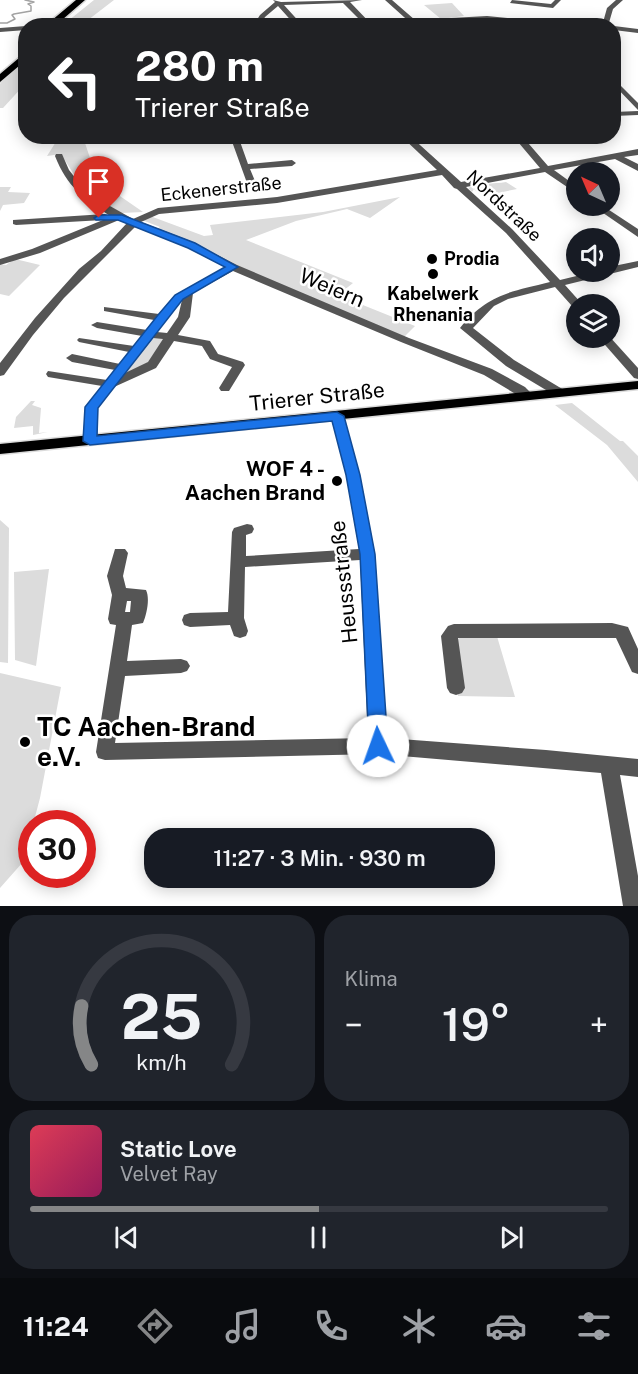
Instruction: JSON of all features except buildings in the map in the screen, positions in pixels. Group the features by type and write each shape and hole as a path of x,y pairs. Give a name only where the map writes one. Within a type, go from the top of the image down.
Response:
{"highway":[{"path":"59,18 81,0"},
{"path":"67,18 89,0"},
{"path":"0,71 18,54"},
{"path":"0,79 18,62"}],"main road":[{"name":"Trierer Straße","path":"0,449 638,385"}],"street":[{"path":"262,18 270,7 278,2 359,0"},
{"path":"388,0 410,18"},
{"path":"607,18 609,8 620,0"},
{"path":"613,18 626,0"},
{"path":"345,1 362,18"},
{"path":"513,18 510,10 512,1 557,2"},
{"path":"278,2 293,18"},
{"path":"621,28 638,31"},
{"path":"0,30 18,29"},
{"path":"621,90 637,112"},
{"path":"621,98 637,112"},
{"path":"621,113 637,112"},
{"path":"237,144 250,182"},
{"name":"Nordstraße","path":"413,144 509,231 566,294"},
{"path":"524,144 546,169 566,183"},
{"path":"458,186 638,152"},
{"name":"Weiern","path":"59,156 65,171 78,189 92,201 119,217 197,248 233,267 405,340 488,372 528,396"},
{"path":"616,156 638,168"},
{"path":"245,167 292,163"},
{"name":"Eckenerstraße","path":"0,372 24,337 84,270 107,250 132,222 158,211 277,200 442,172"},
{"path":"612,216 638,234"},
{"path":"0,262 36,251 119,217"},
{"name":"Weiern","path":"16,222 119,217"},
{"path":"633,265 638,274"},
{"path":"90,441 92,407 179,297 233,267"},
{"path":"560,393 510,363 466,328 480,312 504,297 566,281"},
{"path":"52,374 111,384 152,365 184,317 189,295 186,293"},
{"path":"108,309 162,318"},
{"path":"97,325 206,343 214,356 239,364 225,388"},
{"path":"83,340 138,350"},
{"path":"614,348 638,375"},
{"path":"72,357 124,368"},
{"name":"Heussstraße","path":"337,416 353,475 367,554 378,746"},
{"path":"190,620 238,625 239,532 247,529"},
{"path":"120,554 115,576 120,595 116,619 124,618 105,752 378,746 638,768"},
{"path":"240,562 367,554"},
{"path":"456,688 449,636 454,631 612,630 622,632 638,667"},
{"path":"118,669 182,666"},
{"path":"609,766 632,859 633,906"}],"shaded area":[{"path":"94,0 114,0 91,18 72,18"},
{"path":"452,3 464,16 440,18 424,5"},
{"path":"18,66 18,92 3,108 0,108 0,84"},
{"path":"55,144 85,144 92,164 105,176 117,194 143,212 121,213 95,197 78,181 61,154 47,156"},
{"path":"506,182 517,189 488,195 479,194 474,189 472,192 468,188 481,184"},
{"path":"0,187 11,187 8,192 30,193 24,203 3,205 0,211"},
{"path":"400,197 370,218 347,209 296,221 246,240 353,283 338,295 415,326 404,337 235,265 142,220 150,216 204,236 213,235 210,225 323,212"},
{"path":"15,259 40,265 9,296 0,294 0,264 6,265"},
{"path":"153,336 167,338 151,364 123,377"},
{"path":"31,401 35,401 32,405 41,408 39,433 48,432 33,435 33,426 14,428 16,417"},
{"path":"572,403 623,441 638,456 638,482 607,445 555,405"},
{"path":"0,520 9,528 8,663 0,662"},
{"path":"49,569 36,666 15,660 14,572"},
{"path":"496,633 515,697 458,696 453,646 462,634"},
{"name":"TC Aachen-Brand e.V.","path":"0,673 61,687 37,810 18,810 18,868 0,888"}],"waterway":[{"path":"0,23 7,23 15,19 12,15 14,14 31,11 31,6 28,4 34,2 25,0"}],"place":[{"name":"Prodia","path":"432,259"},
{"name":"Kabelwerk Rhenania","path":"433,274"},
{"name":"WOF 4 - Aachen Brand","path":"337,481"},
{"name":"TC Aachen-Brand e.V.","path":"25,742"}],"route":[{"path":"99,218 119,217 192,245 233,267 179,297 92,407 90,441 337,416 353,475 367,554 378,746"}]}
